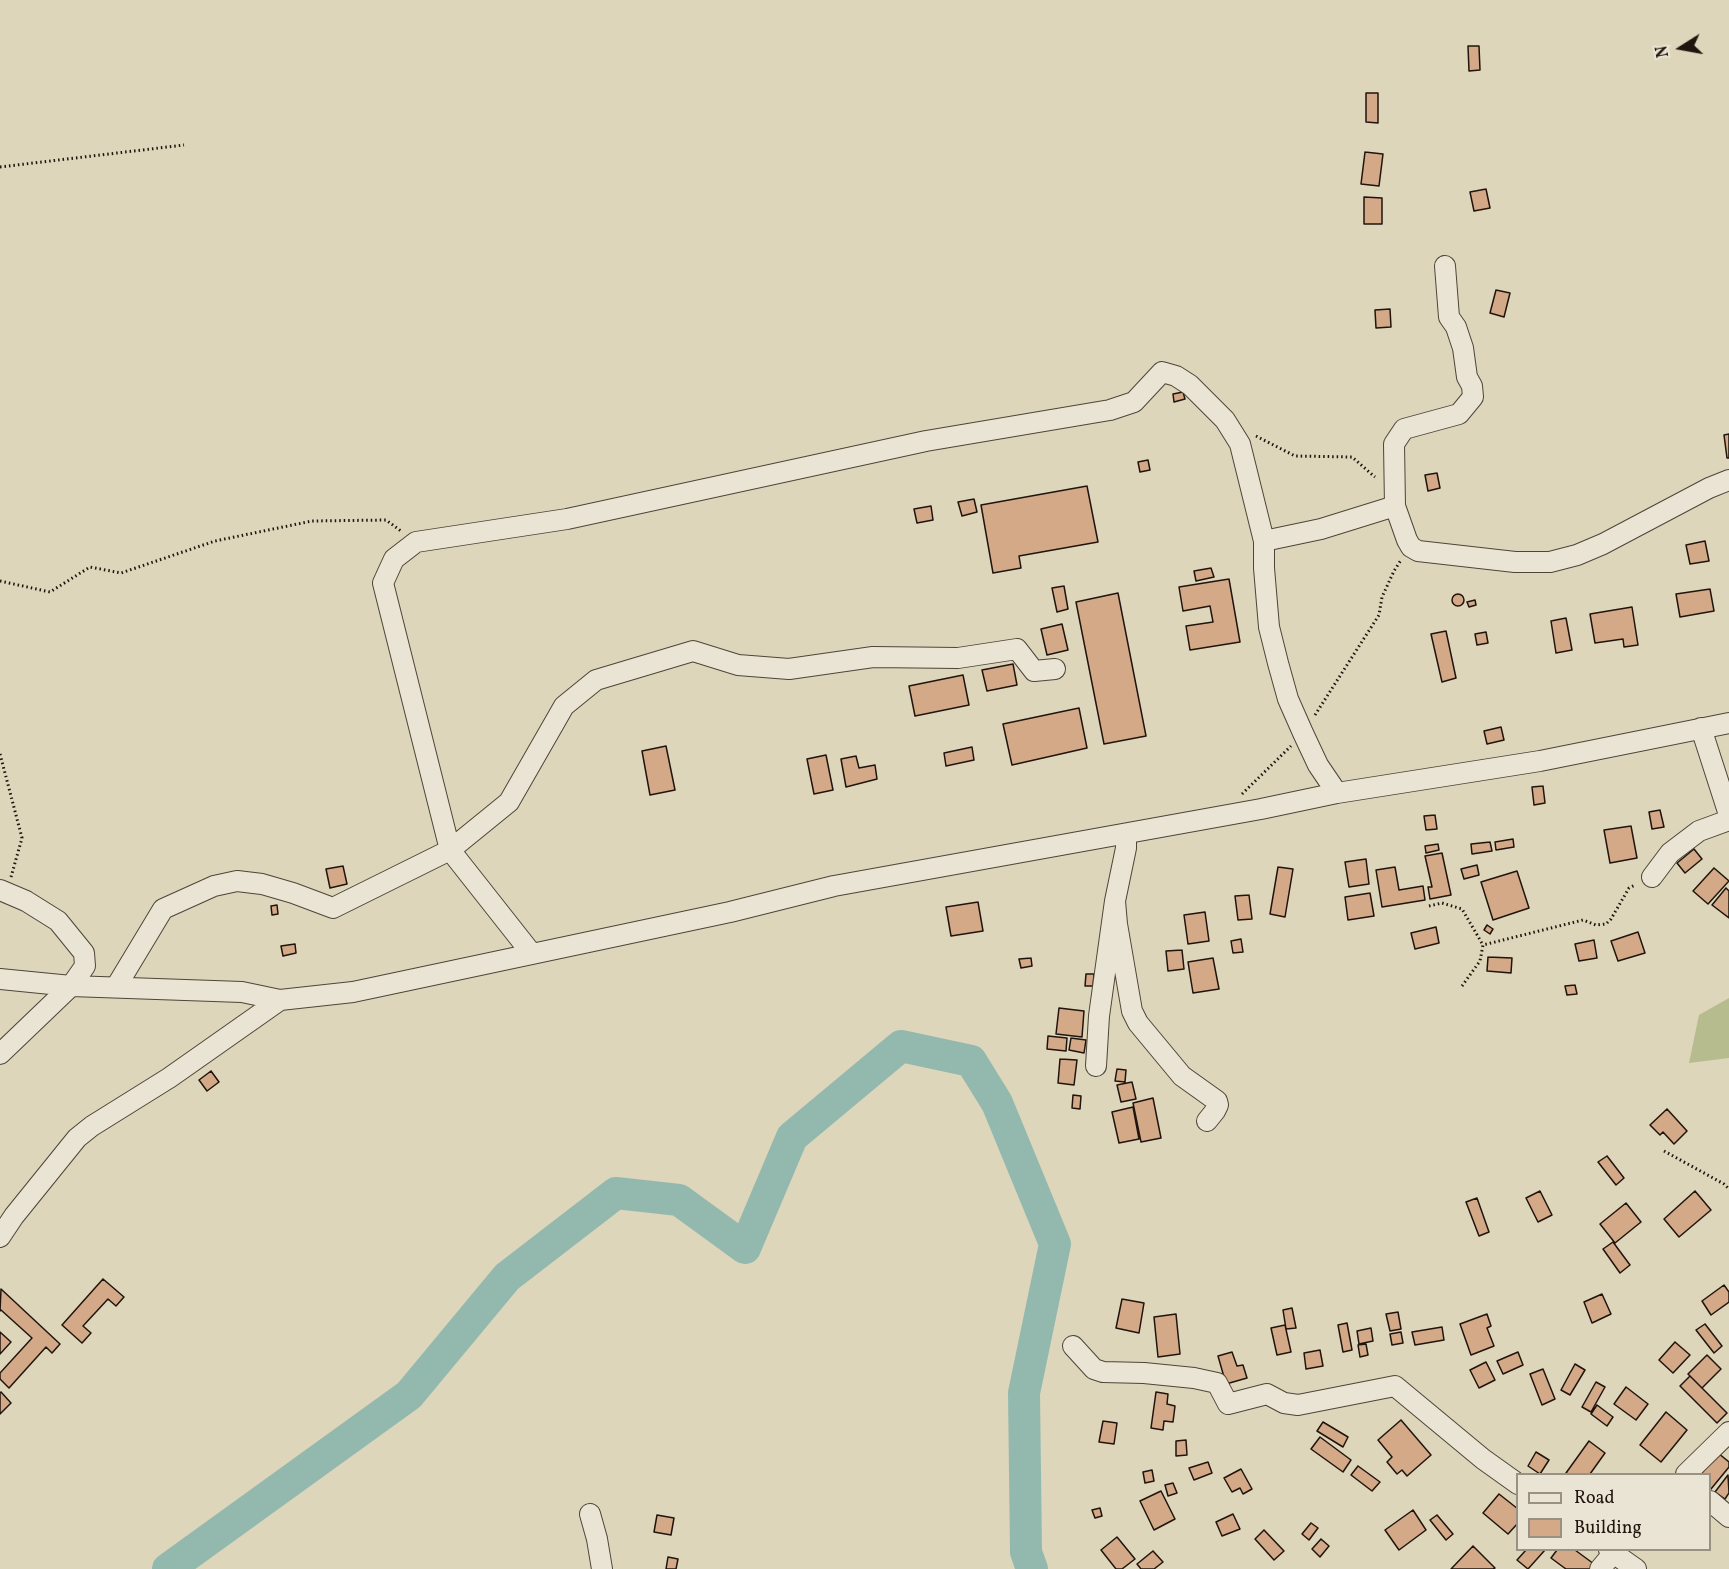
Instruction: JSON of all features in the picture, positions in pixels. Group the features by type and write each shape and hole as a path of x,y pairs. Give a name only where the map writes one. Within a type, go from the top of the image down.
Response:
{"street":[{"path":"1445,266 1449,317 1456,327 1463,348 1473,397 1459,414 1404,429 1394,444 1395,506 1411,547 1418,551 1439,554 1515,562 1550,562 1577,555 1603,544 1709,488 1729,480"},
{"path":"532,954 450,850 383,584 394,558 416,542 567,519 926,441 1110,410 1134,402 1162,372 1176,376 1190,385 1225,420 1240,444 1264,542 1269,627 1288,699 1318,765 1337,793"},
{"path":"1264,542 1322,529 1395,506"},
{"path":"116,987 163,909 214,886 237,881 262,884 333,908 450,850 509,802 564,706 596,680 693,651 738,665 789,669 873,657 958,658 1017,649 1034,671 1055,669"},
{"path":"0,979 71,986 242,992 280,1000 353,992 730,912 834,886 1126,834 1337,793 1540,761 1729,723"},
{"path":"1652,877 1671,853 1699,831 1729,818 1701,728"},
{"path":"1096,1066 1099,1016 1126,834"},
{"path":"0,1054 71,986 85,966 84,952 58,921 3,890"},
{"path":"1115,901 1132,1011 1138,1023 1182,1076 1217,1101 1218,1105 1208,1122"},
{"path":"0,1237 14,1216 77,1138 92,1126 169,1078 280,1000"},
{"path":"1099,1016 1132,1011"},
{"path":"1073,1346 1094,1369 1103,1372 1144,1372 1216,1383 1228,1404 1267,1394 1284,1403 1298,1405 1395,1386 1483,1459 1516,1483"},
{"path":"1687,1473 1729,1432"},
{"path":"1711,1502 1729,1517"},
{"path":"590,1514 602,1569"},
{"path":"1599,1569 1612,1551"},
{"path":"1614,1551 1636,1569"}],"path":[{"path":"0,167 184,145"},
{"path":"1255,436 1295,456 1352,457 1373,474 1378,482"},
{"path":"0,581 50,592 90,567 121,573 215,541 312,521 386,520 416,542"},
{"path":"1218,816 1274,764 1303,733 1379,615 1382,597 1394,570 1411,547"},
{"path":"0,754 22,838 3,890"},
{"path":"1430,906 1442,903 1462,909 1483,945 1480,961 1462,986"},
{"path":"1483,945 1583,920 1596,925 1606,924 1611,919"},
{"path":"1664,1151 1729,1189"}],"green space":[{"path":"1729,998 1729,1058 1689,1063 1699,1015"}],"building":[{"path":"1468,46 1479,46 1480,70 1469,71"},
{"path":"1366,93 1378,93 1378,123 1366,122"},
{"path":"1365,152 1383,154 1379,186 1361,184"},
{"path":"1486,189 1490,208 1474,211 1470,192"},
{"path":"1364,197 1382,198 1382,224 1364,224"},
{"path":"1496,290 1510,293 1504,317 1490,313"},
{"path":"1390,309 1391,327 1376,328 1375,310"},
{"path":"1183,392 1185,399 1174,402 1173,394"},
{"path":"1729,434 1729,458 1727,458 1724,435"},
{"path":"1148,460 1150,470 1140,472 1138,462"},
{"path":"1437,473 1440,488 1428,491 1425,475"},
{"path":"1087,486 1098,542 1019,556 1021,568 993,573 981,505"},
{"path":"974,499 977,512 962,516 958,502"},
{"path":"931,506 933,520 917,523 914,509"},
{"path":"1705,541 1709,561 1690,564 1686,545"},
{"path":"1211,568 1214,577 1196,581 1194,571"},
{"path":"1229,579 1240,642 1190,650 1186,626 1213,622 1210,606 1183,611 1179,587"},
{"path":"1064,586 1068,609 1057,612 1052,588"},
{"path":"1710,589 1714,611 1680,617 1676,594"},
{"path":"1118,593 1146,736 1104,744 1076,602"},
{"path":"1460,594 1464,600 1460,606 1456,606 1452,598"},
{"path":"1475,600 1476,605 1469,607 1467,602"},
{"path":"1632,607 1638,645 1624,647 1623,639 1595,643 1590,614"},
{"path":"1566,618 1572,650 1556,653 1551,621"},
{"path":"1062,624 1068,650 1047,655 1041,629"},
{"path":"1446,631 1456,678 1442,682 1431,634"},
{"path":"1486,632 1488,643 1477,645 1475,634"},
{"path":"1013,664 1017,685 987,691 982,670"},
{"path":"963,675 969,705 915,716 909,686"},
{"path":"1079,708 1087,748 1012,765 1003,724"},
{"path":"1501,727 1504,740 1487,744 1484,731"},
{"path":"666,746 675,790 650,795 642,751"},
{"path":"972,747 974,760 946,766 944,753"},
{"path":"826,755 833,790 814,794 807,759"},
{"path":"856,756 859,768 875,765 877,779 846,787 841,759"},
{"path":"1543,786 1545,803 1534,805 1532,787"},
{"path":"1660,810 1664,827 1652,829 1649,812"},
{"path":"1435,815 1437,829 1426,830 1424,816"},
{"path":"1631,826 1637,858 1610,863 1604,830"},
{"path":"1513,839 1514,847 1496,850 1495,842"},
{"path":"1490,842 1492,851 1472,854 1471,844"},
{"path":"1438,844 1439,850 1426,853 1425,846"},
{"path":"1694,849 1702,859 1685,873 1677,863"},
{"path":"1442,853 1451,895 1430,899 1428,887 1432,887 1425,856"},
{"path":"1366,859 1369,884 1349,887 1345,862"},
{"path":"1477,865 1479,875 1464,879 1461,869"},
{"path":"343,866 347,884 330,888 326,869"},
{"path":"1278,867 1293,869 1285,917 1270,914"},
{"path":"1395,867 1399,890 1423,886 1425,900 1382,907 1376,870"},
{"path":"1714,868 1729,881 1708,904 1693,891"},
{"path":"1517,871 1529,908 1493,920 1481,882"},
{"path":"1726,888 1729,891 1729,918 1712,905"},
{"path":"1370,893 1374,916 1348,920 1345,897"},
{"path":"1249,895 1252,919 1238,920 1235,896"},
{"path":"978,902 983,931 951,936 946,907"},
{"path":"277,905 278,914 272,915 271,906"},
{"path":"1205,912 1209,941 1188,944 1184,915"},
{"path":"1487,925 1493,929 1490,934 1484,930"},
{"path":"1436,927 1439,943 1415,949 1411,933"},
{"path":"1638,932 1645,953 1618,961 1611,941"},
{"path":"1241,939 1243,952 1233,953 1231,941"},
{"path":"1594,940 1597,958 1579,961 1575,944"},
{"path":"295,944 296,953 283,956 281,946"},
{"path":"1182,950 1184,969 1168,971 1166,951"},
{"path":"1488,957 1512,958 1511,973 1487,971"},
{"path":"1031,958 1032,966 1021,968 1019,959"},
{"path":"1213,958 1219,989 1193,993 1188,962"},
{"path":"1086,974 1094,974 1093,986 1085,986"},
{"path":"1575,985 1577,994 1567,995 1565,986"},
{"path":"1059,1008 1084,1011 1082,1037 1056,1034"},
{"path":"1048,1036 1067,1038 1066,1051 1047,1049"},
{"path":"1071,1038 1086,1040 1084,1053 1069,1050"},
{"path":"1060,1059 1077,1060 1074,1085 1058,1083"},
{"path":"1117,1069 1126,1070 1125,1082 1115,1081"},
{"path":"211,1071 219,1082 207,1091 199,1080"},
{"path":"1132,1082 1136,1099 1121,1102 1117,1085"},
{"path":"1073,1095 1081,1096 1080,1109 1072,1108"},
{"path":"1153,1098 1161,1138 1141,1142 1133,1103"},
{"path":"1133,1107 1139,1139 1119,1143 1112,1112"},
{"path":"1667,1109 1687,1131 1674,1144 1663,1132 1660,1135 1650,1125"},
{"path":"1607,1156 1624,1178 1616,1185 1598,1162"},
{"path":"1540,1191 1552,1215 1538,1222 1526,1198"},
{"path":"1695,1191 1711,1210 1679,1237 1664,1219"},
{"path":"1477,1198 1489,1232 1479,1236 1466,1202"},
{"path":"1626,1203 1641,1222 1615,1243 1600,1224"},
{"path":"1613,1242 1630,1265 1620,1273 1603,1249"},
{"path":"103,1279 124,1297 116,1306 108,1299 83,1326 91,1333 82,1343 62,1325"},
{"path":"1724,1285 1729,1292 1729,1302 1711,1315 1702,1301"},
{"path":"1,1289 60,1344 52,1353 46,1347 9,1388 0,1379 0,1373 32,1338 0,1311"},
{"path":"1602,1294 1611,1314 1592,1323 1584,1302"},
{"path":"1122,1299 1144,1303 1139,1333 1116,1328"},
{"path":"1292,1308 1296,1328 1286,1329 1283,1310"},
{"path":"1398,1312 1401,1329 1390,1331 1386,1314"},
{"path":"1176,1314 1180,1354 1158,1357 1154,1317"},
{"path":"1487,1314 1491,1326 1487,1328 1494,1346 1471,1355 1460,1324"},
{"path":"1347,1323 1352,1350 1343,1352 1338,1325"},
{"path":"1705,1324 1722,1346 1714,1353 1696,1330"},
{"path":"1285,1325 1291,1352 1277,1355 1271,1328"},
{"path":"1442,1327 1444,1340 1415,1345 1412,1332"},
{"path":"1371,1328 1373,1341 1359,1344 1357,1331"},
{"path":"0,1332 11,1342 0,1354"},
{"path":"1401,1332 1403,1343 1392,1345 1390,1334"},
{"path":"1675,1342 1690,1355 1673,1373 1659,1360"},
{"path":"1366,1344 1368,1355 1360,1357 1358,1345"},
{"path":"1320,1350 1323,1366 1306,1369 1304,1353"},
{"path":"1232,1352 1237,1366 1243,1365 1247,1378 1226,1384 1218,1356"},
{"path":"1518,1352 1523,1365 1503,1374 1497,1361"},
{"path":"1707,1355 1721,1369 1702,1388 1688,1374"},
{"path":"1486,1362 1495,1380 1479,1388 1470,1370"},
{"path":"1575,1364 1585,1370 1570,1395 1561,1390"},
{"path":"1543,1369 1555,1399 1542,1405 1530,1374"},
{"path":"1690,1376 1727,1413 1717,1423 1680,1386"},
{"path":"1596,1382 1605,1387 1591,1412 1582,1407"},
{"path":"1626,1387 1648,1404 1636,1420 1614,1404"},
{"path":"1156,1392 1168,1394 1167,1404 1175,1406 1173,1422 1164,1421 1163,1430 1151,1428"},
{"path":"0,1393 11,1403 0,1414"},
{"path":"1597,1405 1613,1417 1607,1426 1591,1414"},
{"path":"1666,1412 1687,1430 1661,1462 1640,1445"},
{"path":"1401,1420 1431,1455 1407,1476 1402,1470 1397,1474 1387,1462 1392,1457 1378,1440"},
{"path":"1103,1421 1117,1423 1114,1444 1099,1442"},
{"path":"1323,1422 1348,1437 1343,1447 1317,1431"},
{"path":"1320,1437 1351,1460 1343,1472 1311,1449"},
{"path":"1186,1440 1187,1455 1176,1456 1176,1441"},
{"path":"1589,1441 1605,1453 1591,1473 1566,1473"},
{"path":"1536,1452 1549,1460 1541,1473 1528,1466"},
{"path":"1718,1453 1729,1462 1729,1467 1711,1489 1711,1473 1702,1473"},
{"path":"1208,1462 1212,1473 1194,1480 1189,1468"},
{"path":"1358,1466 1380,1482 1372,1491 1351,1475"},
{"path":"1241,1469 1252,1489 1243,1494 1240,1488 1232,1492 1224,1478"},
{"path":"1152,1470 1154,1481 1145,1483 1143,1472"},
{"path":"1728,1475 1729,1493 1725,1499 1715,1492"},
{"path":"1173,1483 1177,1493 1168,1496 1165,1485"},
{"path":"1161,1491 1175,1519 1154,1530 1140,1501"},
{"path":"1499,1494 1516,1507 1516,1525 1508,1534 1483,1513"},
{"path":"1100,1508 1102,1516 1095,1518 1092,1510"},
{"path":"1413,1510 1426,1530 1399,1550 1385,1530"},
{"path":"1233,1514 1240,1529 1222,1536 1216,1522"},
{"path":"657,1515 674,1518 671,1535 654,1532"},
{"path":"1437,1515 1453,1534 1446,1540 1430,1520"},
{"path":"1311,1523 1318,1528 1309,1540 1302,1534"},
{"path":"1264,1530 1284,1551 1274,1560 1255,1539"},
{"path":"1117,1537 1135,1559 1122,1569 1116,1569 1101,1550"},
{"path":"1321,1539 1329,1546 1320,1557 1312,1549"},
{"path":"1473,1546 1495,1568 1451,1569"},
{"path":"1153,1551 1163,1562 1154,1569 1141,1569 1137,1564"},
{"path":"1525,1551 1544,1551 1528,1569 1517,1560"},
{"path":"1556,1551 1576,1551 1594,1564 1590,1569 1566,1569 1551,1558"},
{"path":"668,1557 678,1559 676,1569 666,1569"}],"waterway":[{"path":"168,1569 409,1395 507,1277 616,1193 679,1200 745,1248 792,1137 901,1046 971,1061 997,1103 1055,1244 1024,1393 1026,1552 1032,1569"}]}
